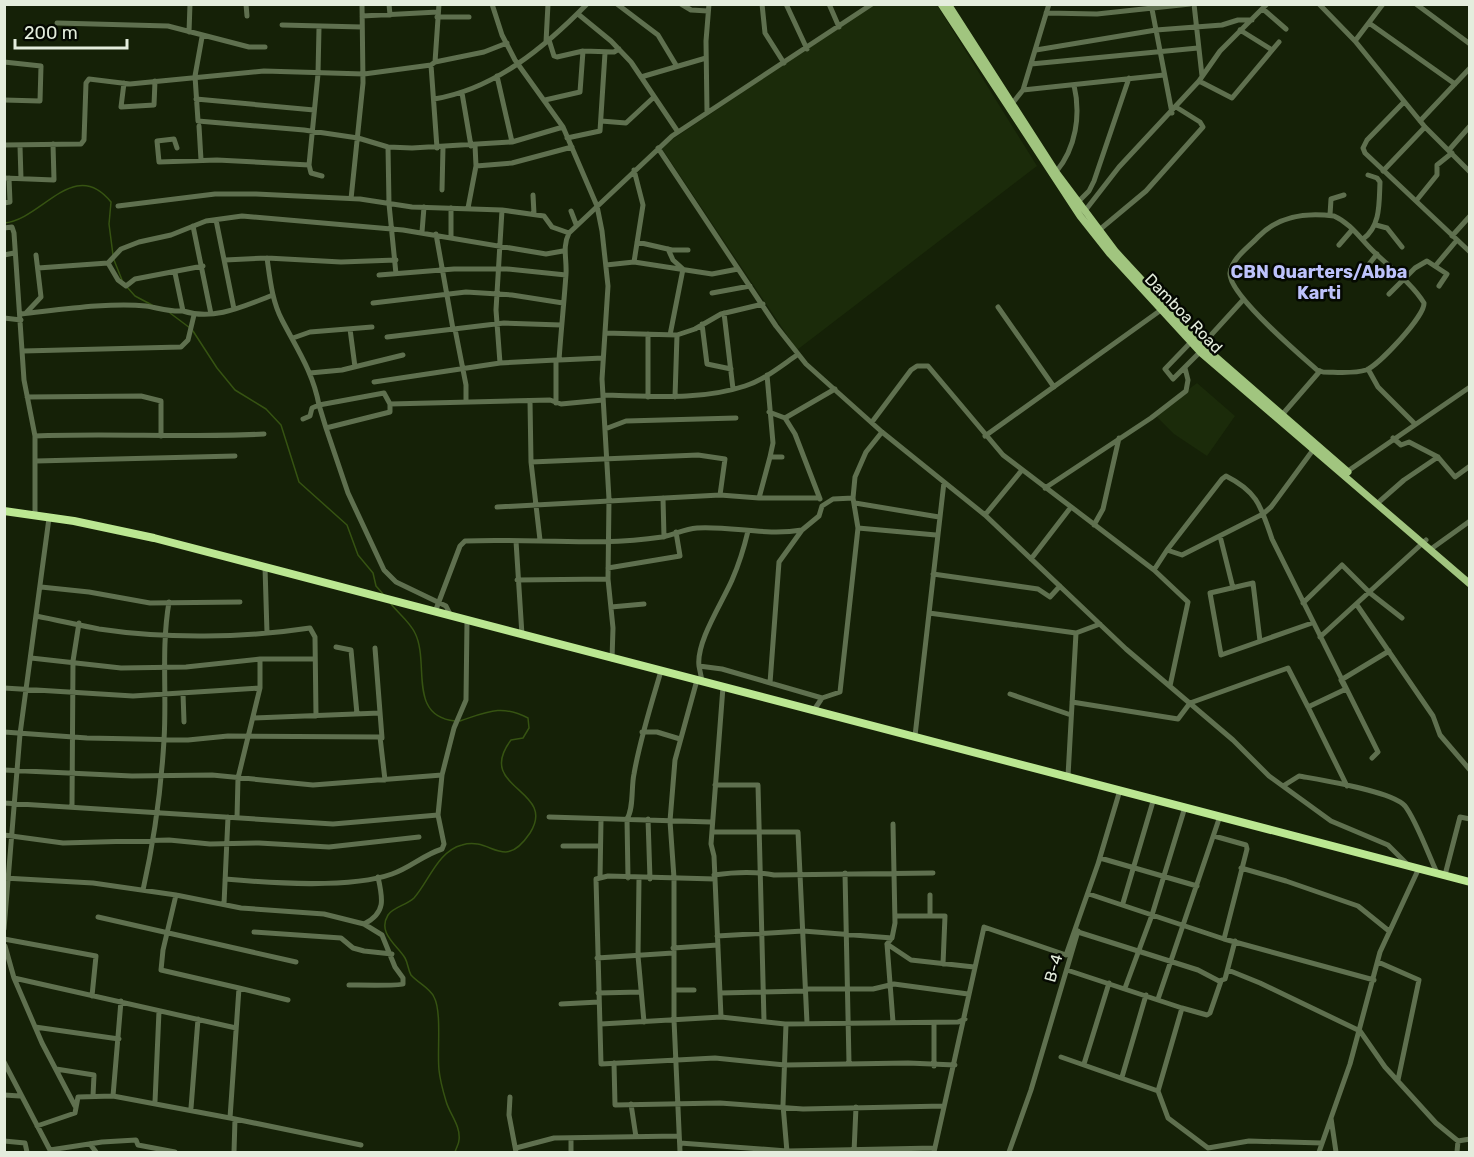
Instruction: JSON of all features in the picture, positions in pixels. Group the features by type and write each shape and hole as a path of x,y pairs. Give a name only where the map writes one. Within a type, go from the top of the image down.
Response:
{"highway":[{"path":"4,512 35,515 118,530 265,567 1470,882"}],"main road":[{"name":"Damboa Road","path":"941,4 981,61 1080,216 1161,310 1191,342 1425,541"},
{"name":"Damboa Road","path":"948,4 981,61"},
{"name":"Damboa Road","path":"1010,106 1098,231 1200,349"},
{"name":"Damboa Road","path":"1280,417 1313,450 1345,472 1380,501 1470,584"},
{"name":"Damboa Road","path":"1432,548 1470,578"}],"street":[{"path":"189,32 190,4"},
{"path":"246,4 247,16"},
{"path":"351,199 364,74 362,4"},
{"path":"389,4 390,15"},
{"path":"439,4 433,64 442,190"},
{"path":"492,4 507,43 563,127 597,206 608,286 603,397 609,499 608,579 612,659"},
{"path":"548,4 548,41 554,57 584,51 605,53 619,49"},
{"path":"434,99 462,93 497,76 548,41 587,4"},
{"path":"617,4 658,35 676,64"},
{"path":"762,4 765,33 784,63"},
{"path":"786,4 807,49"},
{"path":"829,4 839,27"},
{"path":"555,403 566,275 566,259 563,251 569,233 576,224 678,132 872,4"},
{"path":"1010,106 1023,90 1049,4"},
{"path":"1047,13 1096,14 1192,4 1201,79"},
{"path":"1320,4 1355,41 1425,127 1470,172"},
{"path":"1326,11 1332,4"},
{"path":"1355,41 1383,4"},
{"path":"1416,4 1470,44"},
{"path":"682,5 691,10 708,8 707,112"},
{"path":"1151,7 1172,113"},
{"path":"1084,212 1119,167 1172,113 1201,79 1220,51 1265,7 1287,29"},
{"path":"362,16 438,14 469,17"},
{"path":"578,14 619,49 641,76 678,132"},
{"path":"1036,50 1156,30 1252,20"},
{"path":"57,23 168,26 202,37 249,47 265,47"},
{"path":"1369,23 1455,84"},
{"path":"282,25 319,28 362,27"},
{"path":"319,28 318,74 309,165 311,173 322,176"},
{"path":"1240,30 1272,51"},
{"path":"202,37 195,76 198,121 358,138 388,147 473,146 512,142 563,127"},
{"path":"1201,79 1232,98 1278,42"},
{"path":"4,145 82,142 86,81 104,80 124,83 264,70 318,74 364,74 433,64 484,52 507,43"},
{"path":"1031,64 1198,48"},
{"path":"545,100 580,92 584,51"},
{"path":"567,138 600,131 605,53"},
{"path":"641,76 676,64 706,58"},
{"path":"4,62 41,66 40,101 4,100"},
{"path":"1420,121 1470,68"},
{"path":"1023,90 1164,75"},
{"path":"497,76 512,142"},
{"path":"1077,203 1089,191 1094,181 1130,78"},
{"path":"124,83 121,107 135,108 154,105 155,81"},
{"path":"1056,172 1067,159 1076,126 1077,97 1074,84"},
{"path":"462,93 476,166 468,208"},
{"path":"601,121 626,123 654,97"},
{"path":"196,99 314,110"},
{"path":"1404,102 1364,144 1365,153 1470,252"},
{"path":"1098,231 1146,191 1203,127 1200,122 1176,107"},
{"path":"199,126 201,160"},
{"path":"1416,201 1437,175 1437,165 1470,126"},
{"path":"1383,171 1425,127"},
{"path":"177,148 174,139 158,141 159,162 201,160 309,165"},
{"path":"4,203 10,202 7,178 54,180 53,144"},
{"path":"20,146 21,179"},
{"path":"388,147 389,204 396,274"},
{"path":"476,166 512,163 572,147"},
{"path":"658,148 796,355 882,432 985,515 1100,624 1284,786 1331,821 1388,845 1408,865"},
{"path":"634,170 643,196 634,262"},
{"path":"1363,239 1376,225 1380,182 1377,178 1368,175"},
{"path":"118,206 214,194 351,199 424,207 502,210 534,214 544,216 552,227 569,233"},
{"path":"532,195 534,214"},
{"path":"1330,215 1331,199 1344,195"},
{"path":"422,232 424,207"},
{"path":"451,208 451,236"},
{"path":"500,363 497,294 502,210"},
{"path":"571,212 576,224"},
{"path":"1330,215 1341,219 1418,292 1425,307 1411,327 1368,369 1320,371 1243,300 1232,284 1232,267 1266,228 1285,218 1330,215"},
{"path":"38,268 108,263 121,249 193,226 242,216 422,232 546,254 563,251"},
{"path":"1436,265 1470,216"},
{"path":"216,220 234,309"},
{"path":"1376,225 1387,228 1402,247"},
{"path":"193,226 211,314"},
{"path":"4,228 13,228 14,253 23,316 27,397 35,436 35,515"},
{"path":"1339,244 1352,230"},
{"path":"435,234 440,269 466,385 466,402"},
{"path":"638,242 668,249 687,250"},
{"path":"668,249 673,260 683,269"},
{"path":"4,255 14,253"},
{"path":"1362,273 1377,254"},
{"path":"36,255 42,312"},
{"path":"225,260 267,258 341,262 396,260"},
{"path":"267,258 273,295 281,319 310,373 348,493 384,570 396,582 446,606 452,616"},
{"path":"1389,294 1421,263 1427,261 1447,274 1439,286"},
{"path":"606,265 634,262 712,274 738,268"},
{"path":"108,263 118,280 126,286 135,279 176,273 203,266"},
{"path":"379,275 440,269 500,269 566,275"},
{"path":"675,397 673,335 683,269"},
{"path":"176,273 183,311"},
{"path":"712,293 750,286"},
{"path":"374,303 466,292 563,303"},
{"path":"4,318 42,312 146,306 168,312 211,314 234,309 273,295"},
{"path":"23,316 41,297"},
{"path":"1191,342 1165,369 1174,380 1243,300"},
{"path":"605,333 673,335 724,313 763,304"},
{"path":"999,308 1054,387"},
{"path":"985,436 1161,310"},
{"path":"724,313 733,389"},
{"path":"23,351 181,347 188,340 194,315"},
{"path":"387,337 522,322 561,325"},
{"path":"702,324 707,364 731,369"},
{"path":"293,338 310,332 372,327"},
{"path":"350,329 355,367"},
{"path":"648,334 648,397"},
{"path":"310,373 355,367 403,355"},
{"path":"390,404 550,400 555,403 603,397 675,397 747,385 796,355"},
{"path":"374,382 500,363 603,358"},
{"path":"872,422 911,370 922,364 928,366 985,436 1022,470 1154,570 1188,602 1170,686"},
{"path":"1045,488 1155,415 1186,391 1188,380 1185,368"},
{"path":"1368,369 1378,387 1414,423"},
{"path":"1280,417 1320,371"},
{"path":"759,498 773,443 766,375"},
{"path":"1345,472 1470,387"},
{"path":"784,418 835,389"},
{"path":"303,419 310,416 312,408 319,405 384,393 390,404 390,412 326,428"},
{"path":"27,397 141,396 161,401 161,436"},
{"path":"530,401 531,462 540,540"},
{"path":"769,412 784,418 795,434 822,506 819,516 802,530 779,562 770,683"},
{"path":"605,429 626,421 736,418"},
{"path":"699,666 722,669 822,698 840,692 844,676 858,528 854,501 858,465 882,432"},
{"path":"35,436 204,437 264,434"},
{"path":"1094,525 1103,509 1119,438"},
{"path":"1393,438 1401,445 1409,442 1438,457 1455,477 1470,466"},
{"path":"1167,550 1182,555 1263,514 1271,507 1313,450"},
{"path":"531,462 698,455 724,458 720,495"},
{"path":"36,461 235,456"},
{"path":"770,457 782,457"},
{"path":"1380,501 1404,480 1438,457"},
{"path":"985,515 1022,470"},
{"path":"1154,570 1167,550 1226,476 1250,491 1260,502 1263,514 1312,623 1378,752 1372,758"},
{"path":"915,736 936,535 944,482"},
{"path":"497,507 609,499 720,495 759,498 819,498"},
{"path":"663,498 664,537"},
{"path":"822,506 832,499 854,501 939,517"},
{"path":"1031,559 1071,507"},
{"path":"4,929 20,734 49,518"},
{"path":"1432,548 1470,521"},
{"path":"435,612 459,546 465,541 608,540 664,537 682,528 767,534 802,530"},
{"path":"858,528 936,535"},
{"path":"681,1152 678,1136 674,1020 674,878 670,820 675,760 700,680 698,658 732,579 748,531"},
{"path":"608,568 680,556 676,532"},
{"path":"1220,536 1233,588"},
{"path":"516,541 522,635"},
{"path":"1320,637 1425,541"},
{"path":"1304,603 1342,564 1370,593 1402,618"},
{"path":"265,567 267,633"},
{"path":"933,574 1038,589 1050,597 1060,586"},
{"path":"517,580 608,579"},
{"path":"1260,641 1253,583 1210,593 1221,655 1312,623"},
{"path":"41,587 89,592 150,603 240,602"},
{"path":"143,890 154,841 164,740 164,634 170,603"},
{"path":"610,607 644,604"},
{"path":"1357,605 1433,716 1440,735 1470,770"},
{"path":"929,613 1076,633 1100,624"},
{"path":"36,616 97,628 164,634 267,633 310,628 315,637 316,716"},
{"path":"225,879 303,883 378,877 391,875 424,855 442,849 444,844 438,815 442,775 454,728 466,700 466,621"},
{"path":"72,806 73,661 79,623"},
{"path":"1068,776 1076,633"},
{"path":"336,647 351,650 357,714"},
{"path":"375,648 385,780"},
{"path":"1341,680 1389,651"},
{"path":"31,658 121,668 164,668 260,659 314,659"},
{"path":"237,818 238,778 260,688 260,659"},
{"path":"1072,702 1178,719 1190,703 1288,668 1347,786"},
{"path":"628,878 627,819 642,732 662,671"},
{"path":"1308,707 1346,689 1341,680"},
{"path":"721,1017 711,822 723,687"},
{"path":"4,688 74,694 164,695 260,688"},
{"path":"183,693 184,722"},
{"path":"1011,694 1071,715"},
{"path":"814,710 822,698"},
{"path":"254,718 380,713"},
{"path":"4,732 164,740 248,736 382,738"},
{"path":"642,732 657,732 680,739"},
{"path":"4,770 72,774 212,775 313,785 442,775"},
{"path":"1284,786 1299,776 1387,796 1405,806 1441,874"},
{"path":"715,785 758,785 764,1021"},
{"name":"B-4","path":"1009,1152 1031,1090 1120,789"},
{"path":"1123,903 1154,798"},
{"path":"4,803 333,824 438,815"},
{"path":"1125,988 1152,915 1185,807"},
{"path":"1158,999 1220,816"},
{"path":"549,817 711,822"},
{"path":"1441,874 1460,817 1470,819"},
{"path":"224,904 228,818"},
{"path":"648,819 650,879"},
{"path":"600,878 601,820"},
{"path":"893,824 895,916 892,938 887,944 893,1022"},
{"path":"712,832 798,832 807,1023"},
{"path":"4,835 63,843 226,842 329,847 419,837"},
{"path":"1214,836 1246,845 1246,855 1224,939"},
{"path":"564,846 600,846"},
{"path":"681,1152 680,1143 787,1152 935,1150 984,927 1066,955 1099,860 1134,867 1197,886"},
{"path":"1241,868 1358,906 1389,931"},
{"path":"1319,1152 1360,1031 1378,962 1389,931 1419,868"},
{"path":"933,873 895,871 774,875 759,872 715,877 596,879 594,896 601,1064 715,1058 783,1065 849,1063 955,1065"},
{"path":"845,873 844,933 849,989 849,1063"},
{"path":"364,924 376,918 381,911 383,900 378,877"},
{"path":"7,878 93,883 176,895 241,908 324,914 364,924 382,935 392,954 395,967 403,978 401,986 349,985"},
{"path":"639,878 638,956 644,1022"},
{"path":"1089,894 1123,903 1224,939 1374,980"},
{"path":"176,895 167,931 162,970 288,1000"},
{"path":"930,895 930,915"},
{"path":"895,916 945,916 943,964"},
{"path":"98,917 296,962"},
{"path":"717,936 803,931 892,938"},
{"path":"254,932 341,938 353,948 392,954"},
{"path":"1078,932 1198,970 1221,981"},
{"path":"1067,970 1207,1015 1221,981 1225,979 1235,941"},
{"path":"75,1106 35,1027 14,978 5,944 96,956 92,996"},
{"path":"887,944 911,960 974,967"},
{"path":"597,958 638,956 718,945"},
{"path":"1378,962 1419,980 1398,1080"},
{"path":"1228,970 1360,1031 1377,1057 1436,1123 1458,1142"},
{"path":"14,978 236,1028"},
{"path":"1084,1064 1109,983"},
{"path":"720,993 873,989 913,985 968,994"},
{"path":"234,1152 232,1118 239,988"},
{"path":"674,990 694,990"},
{"path":"598,993 641,992"},
{"path":"1122,1077 1146,995"},
{"path":"113,1096 121,1001"},
{"path":"561,1004 599,1002"},
{"path":"1182,1008 1158,1091 1168,1118 1208,1148 1249,1141 1322,1143"},
{"path":"154,1102 159,1011"},
{"path":"601,1024 721,1017 786,1024 934,1023 958,1022 965,1019"},
{"path":"191,1108 198,1019"},
{"path":"934,1023 934,1066"},
{"path":"786,1024 783,1065 787,1152"},
{"path":"35,1027 119,1039"},
{"path":"1061,1057 1158,1091"},
{"path":"4,1062 51,1151 90,1144 136,1140 138,1146 136,1152"},
{"path":"614,1063 615,1105 720,1103 784,1108 944,1106"},
{"path":"56,1069 94,1075 93,1096"},
{"path":"4,1095 20,1096"},
{"path":"37,1126 75,1113 78,1097 113,1096 191,1108 361,1145"},
{"path":"510,1096 509,1115 516,1150 554,1138 678,1136"},
{"path":"631,1104 636,1137"},
{"path":"854,1150 856,1107"},
{"path":"1331,1117 1336,1152"},
{"path":"571,1138 572,1152"},
{"path":"1458,1142 1470,1139"},
{"path":"4,1141 25,1143 27,1152"},
{"path":"1457,1152 1458,1142"},
{"path":"90,1144 96,1152"},
{"path":"719,1145 720,1152"},
{"path":"138,1146 175,1152"}],"shaded area":[{"path":"873,5 937,5 1037,166 797,350 661,147"},
{"path":"1197,383 1235,416 1207,456 1174,434 1155,415"}],"waterway":[{"path":"4,223 32,212 58,194 84,185 97,190 111,202 109,224 113,255"},
{"path":"114,260 122,280"},
{"path":"127,287 135,296 152,305"},
{"path":"170,313 190,328"},
{"path":"193,331 217,368 235,390 266,409 281,425 299,482 347,525 358,555 373,573 376,586 383,594"},
{"path":"391,604 415,633 419,645 425,699 440,717 455,721"},
{"path":"455,1152 459,1143 459,1135 440,1078 439,1022 434,997 411,975 405,958 386,933 385,921 390,912 414,898 446,853 462,845 472,844 497,851 512,850 521,845 530,833 536,818 534,807 508,779 502,769 502,756 511,740 523,738 529,728 528,718 502,710 486,712 460,721"}],"district":[{"name":"CBN Quarters/Abba Karti","path":"1319,282"}]}
